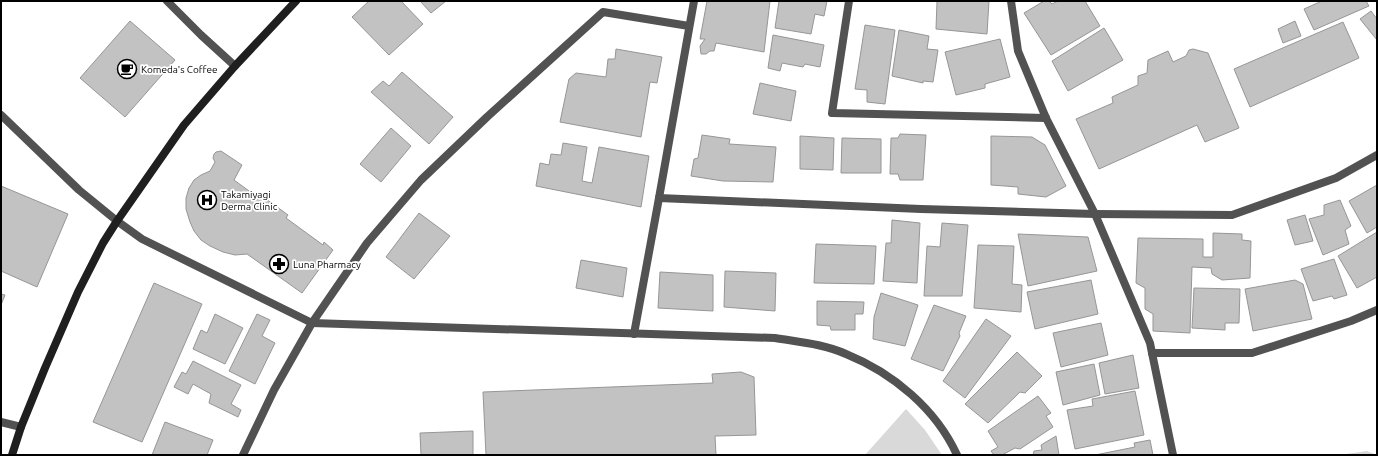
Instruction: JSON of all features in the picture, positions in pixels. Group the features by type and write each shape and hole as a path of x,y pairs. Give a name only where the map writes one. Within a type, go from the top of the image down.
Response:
{"street":[{"path":"167,1 235,66"},
{"path":"12,455 21,427 44,368 78,292 117,221 184,125 235,66 296,1"},
{"path":"634,334 694,1"},
{"path":"849,1 832,113 1046,118"},
{"path":"1011,1 1018,51 1046,118 1095,214 1150,343 1173,455"},
{"path":"243,455 274,390 312,323 367,243 421,180 486,117 603,12 689,26"},
{"path":"1,115 79,190 142,239 312,323 775,338 813,344 845,353 876,368 907,391 934,416 951,442 956,455"},
{"path":"659,198 921,209 1095,214 1232,215 1336,178 1377,155"},
{"path":"1152,353 1252,353 1351,321 1377,310"},
{"path":"1,422 21,427"}],"shaded area":[{"path":"906,409 925,430 942,455 865,455"},
{"path":"1367,451 1377,455 1339,455"}],"building":[{"path":"369,1 401,1 423,24 389,55 352,17"},
{"path":"420,1 446,1 431,13"},
{"path":"707,1 770,1 764,52 716,43 714,51 701,54 700,46 705,39 700,39"},
{"path":"779,1 827,1 824,16 815,14 811,34 775,28"},
{"path":"937,1 989,1 987,34 936,29"},
{"path":"1044,1 1049,1 1052,4 1058,1 1085,1 1100,26 1051,55 1024,13"},
{"path":"1322,1 1366,1 1369,6 1314,30 1304,9"},
{"path":"1371,11 1377,19 1377,40 1360,19"},
{"name":"Komeda's Coffee","path":"130,21 175,60 125,117 80,78"},
{"path":"1295,21 1301,36 1283,43 1278,29"},
{"path":"1343,22 1359,58 1250,107 1234,69"},
{"path":"865,25 895,30 885,104 867,102 867,90 855,89"},
{"path":"1104,28 1123,60 1068,91 1052,61"},
{"path":"899,30 929,36 927,49 938,50 933,82 923,81 923,83 892,76"},
{"path":"773,35 824,45 820,67 805,64 803,67 782,63 780,71 768,68"},
{"path":"1000,39 1010,77 985,84 985,88 956,95 945,52"},
{"path":"616,49 662,57 657,83 650,82 641,137 560,122 569,79 576,73 606,77 608,59 615,59"},
{"path":"1193,49 1208,53 1239,128 1205,142 1197,125 1099,169 1076,119 1113,103 1112,97 1138,85 1138,76 1147,73 1148,60 1168,51 1173,62 1186,56 1189,50"},
{"path":"402,72 453,117 429,144 371,92 383,81 389,86"},
{"path":"760,83 796,91 791,121 753,114"},
{"path":"391,128 411,146 381,182 360,164"},
{"path":"900,134 926,135 923,180 900,180 898,174 890,174 891,138 898,138"},
{"path":"702,135 730,139 729,144 776,147 773,182 723,181 691,176 694,159 698,158"},
{"path":"800,136 834,138 833,170 800,169"},
{"path":"991,136 1032,137 1045,145 1066,186 1046,197 1018,194 1018,187 991,185"},
{"path":"842,138 881,139 881,173 841,173"},
{"path":"563,143 587,147 582,181 592,183 599,147 649,156 641,207 536,186 540,163 549,165 551,154 561,155"},
{"path":"221,151 242,165 234,180 260,199 262,196 288,215 286,218 323,245 324,242 333,250 302,293 247,254 235,255 223,252 201,240 194,231 186,209 186,198 189,188 194,180 210,171 215,162 213,158 214,154"},
{"path":"1377,185 1377,227 1367,233 1349,201"},
{"path":"1,186 68,214 37,287 1,271"},
{"path":"1340,200 1351,226 1345,230 1349,244 1323,255 1309,219 1324,215 1324,205"},
{"path":"419,213 450,236 414,279 386,257"},
{"path":"1305,215 1313,241 1295,245 1287,220"},
{"path":"892,220 920,223 917,283 883,281 886,243 891,243"},
{"path":"942,223 968,225 962,296 924,296 927,246 940,247"},
{"path":"1377,232 1377,277 1357,288 1338,256"},
{"path":"1213,233 1242,234 1242,240 1251,241 1250,278 1222,280 1212,274 1211,268 1192,267 1190,333 1153,331 1153,314 1145,309 1145,288 1136,283 1138,238 1203,239 1203,257 1213,257"},
{"path":"1018,234 1088,237 1097,271 1028,286"},
{"path":"816,244 876,246 874,284 814,283"},
{"path":"978,245 1014,246 1012,284 1022,285 1021,312 974,308"},
{"path":"1334,259 1347,295 1334,299 1332,296 1313,301 1301,269"},
{"path":"581,260 627,268 623,297 576,288"},
{"path":"725,271 776,273 775,311 724,307"},
{"path":"660,272 713,275 713,311 658,308"},
{"path":"1091,280 1098,314 1035,329 1027,292"},
{"path":"1295,280 1303,284 1312,319 1253,331 1245,289"},
{"path":"154,283 202,304 142,442 93,422"},
{"path":"1194,288 1240,289 1239,323 1225,323 1225,330 1192,328"},
{"path":"881,293 918,305 905,346 873,339 874,317"},
{"path":"1,294 5,295 1,305"},
{"path":"817,301 864,302 863,314 855,314 855,330 831,330 830,326 817,325"},
{"path":"934,305 966,316 959,333 960,336 943,371 911,359"},
{"path":"215,314 243,328 225,364 193,349 201,330 207,333"},
{"path":"257,314 270,320 262,336 275,343 255,384 229,371"},
{"path":"986,319 1011,336 965,398 943,381"},
{"path":"1101,323 1108,355 1061,367 1053,333"},
{"path":"1017,352 1042,376 1025,393 1020,392 988,423 965,404"},
{"path":"1133,355 1139,388 1105,394 1099,363"},
{"path":"193,361 241,385 231,404 241,410 238,417 209,403 211,394 193,384 188,394 174,387 182,372 186,374"},
{"path":"1094,364 1100,395 1063,405 1056,372"},
{"path":"741,372 754,377 756,435 715,436 716,455 486,455 483,392 713,383 712,374"},
{"path":"1135,391 1144,435 1075,449 1067,410 1093,406 1092,399"},
{"path":"1038,396 1051,413 1046,416 1053,427 1020,449 1015,448 1002,455 994,455 991,451 998,447 988,431"},
{"path":"165,422 213,440 207,455 152,455"},
{"path":"473,431 473,455 421,455 420,433"},
{"path":"1056,436 1059,455 1033,455 1034,451 1042,450 1041,445"},
{"path":"1150,440 1153,455 1095,455 1135,447 1134,443"}],"place":[{"name":"Komeda's Coffee","path":"127,69"},
{"name":"Takamiyagi Derma Clinic","path":"207,200"},
{"name":"Luna Pharmacy","path":"279,264"}]}
